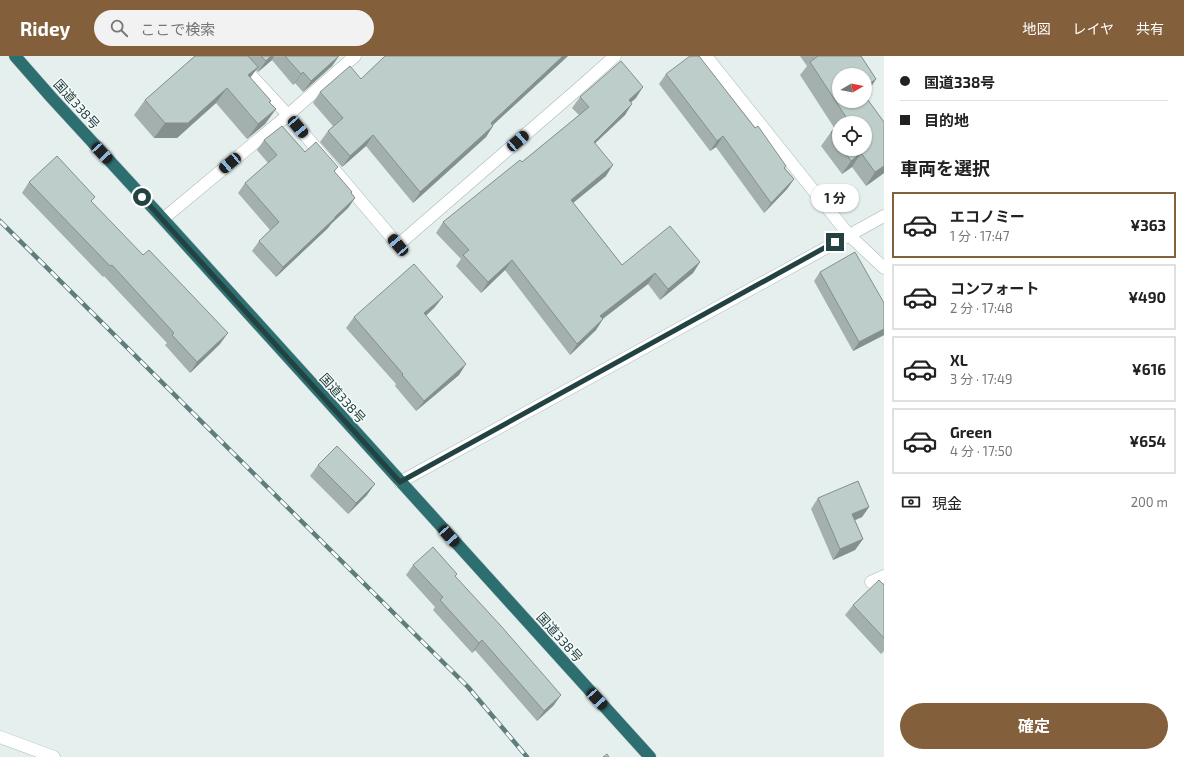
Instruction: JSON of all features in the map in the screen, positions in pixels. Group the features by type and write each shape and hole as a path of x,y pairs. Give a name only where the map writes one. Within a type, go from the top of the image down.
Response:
{"highway":[{"name":"国道338号","path":"15,56 650,757"}],"street":[{"path":"233,56 288,115 398,245 615,56"},
{"path":"163,219 288,115 355,56"},
{"path":"706,56 848,235 884,268"},
{"path":"400,482 884,216"},
{"path":"871,582 884,576"},
{"path":"0,738 54,757"}],"building":[{"path":"195,56 248,56 258,67 248,75 271,101 269,102 276,109 258,124 227,88 188,123 165,123 145,100"},
{"path":"261,56 271,56 266,61"},
{"path":"285,56 339,56 311,81 303,72 301,74"},
{"path":"385,56 563,56 491,123 493,126 420,192 373,135 350,156 328,131 343,118 320,92 350,66 361,79"},
{"path":"690,56 699,56 755,128 758,126 786,166 784,168 794,179 771,203 723,136 717,141 666,74"},
{"path":"818,56 861,56 869,68 832,68 832,96 810,62"},
{"path":"621,61 643,87 629,100 632,104 594,142 613,165 571,200 622,265 670,226 700,262 668,289 655,273 600,316 603,319 577,344 512,260 488,282 463,255 469,250 443,222 520,160 522,162 589,107 580,97"},
{"path":"872,73 876,79 872,82"},
{"path":"872,106 884,122 884,166 875,172 863,156 872,156 872,116 845,116 840,108 872,108"},
{"path":"282,126 305,152 316,142 338,167 334,171 352,192 351,193 355,198 283,267 259,241 279,222 245,183 277,155 264,140"},
{"path":"57,156 95,197 91,201 143,255 149,250 228,333 197,362 172,335 174,333 112,265 110,266 29,182"},
{"path":"848,156 857,156 851,161"},
{"path":"855,252 884,303 884,329 859,342 820,272"},
{"path":"414,264 443,297 424,313 466,364 424,401 354,317"},
{"path":"337,446 375,484 356,503 318,465"},
{"path":"858,481 869,507 852,514 863,539 840,549 818,498"},
{"path":"433,547 457,574 455,576 561,695 544,711 482,640 479,643 440,600 443,597 413,565"},
{"path":"879,580 884,585 884,638 853,605"}],"railway":[{"path":"0,221 468,687 527,757"}],"route":[{"path":"142,197 400,482 835,242"}]}
